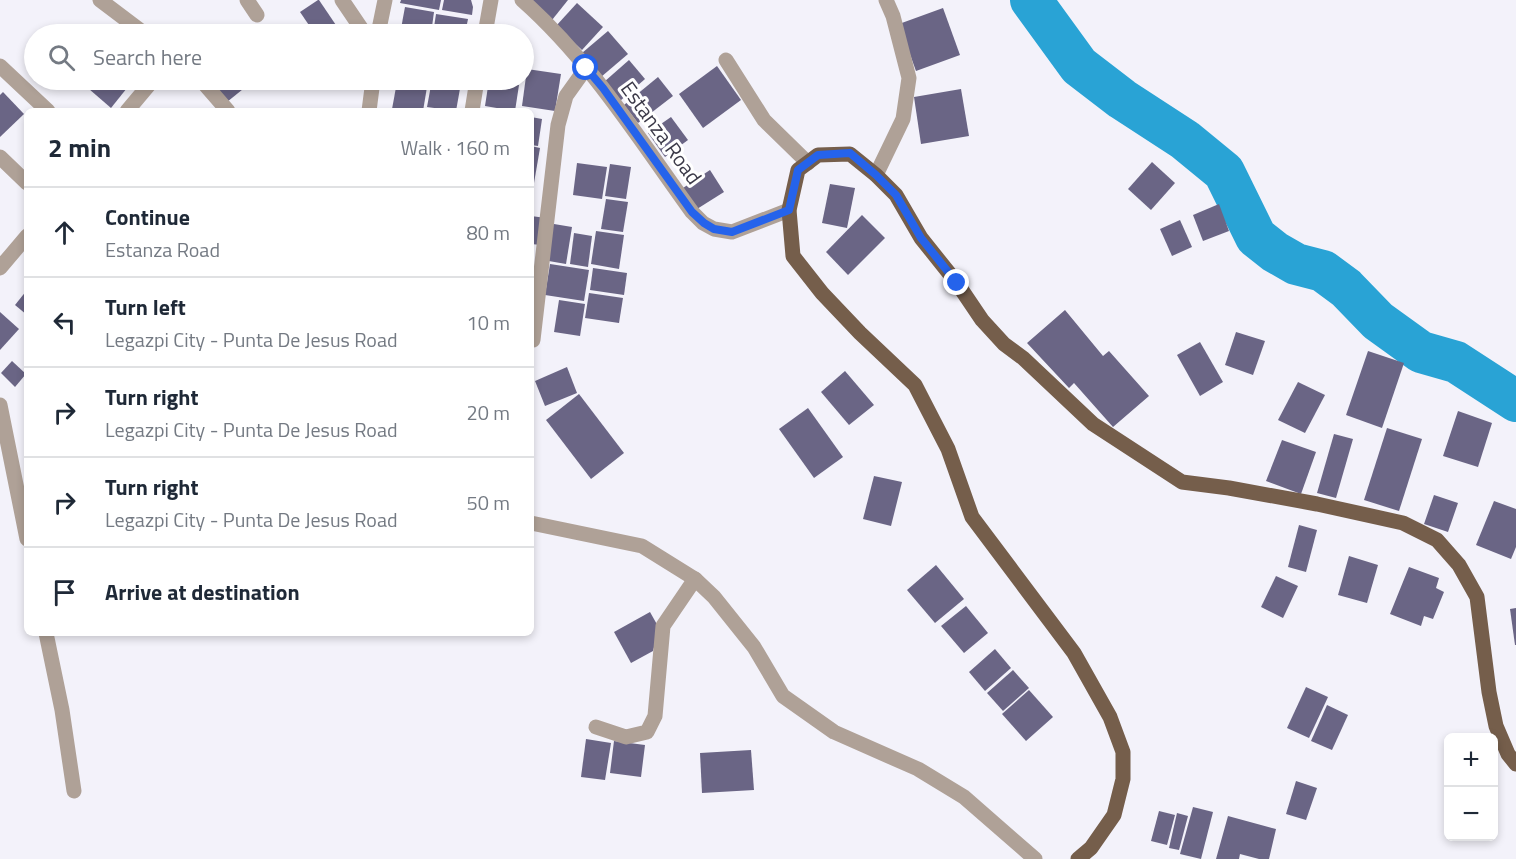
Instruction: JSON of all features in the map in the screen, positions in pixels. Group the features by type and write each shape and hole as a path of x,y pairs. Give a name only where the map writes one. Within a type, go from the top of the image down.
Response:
{"main road":[{"path":"1078,859 1091,848 1114,815 1123,779 1123,752 1110,717 1074,653 972,517 948,449 915,385 822,293 793,256 789,210 798,170 818,155 850,153 876,175 896,195 921,238 957,283 982,320 1004,344 1023,358 1093,424 1182,482 1317,504 1403,523 1437,540 1459,565 1477,597 1489,692 1496,726 1508,754 1516,764"}],"street":[{"path":"100,0 132,24"},
{"path":"248,0 257,15"},
{"path":"342,0 358,24"},
{"path":"380,24 385,0"},
{"path":"487,24 491,0"},
{"name":"Estanza Road","path":"522,0 546,22 603,88 692,212 704,223 714,229 732,232 789,210"},
{"path":"876,175 903,119 909,78 893,16 886,0"},
{"path":"726,60 764,120 808,163"},
{"path":"0,66 24,88"},
{"path":"534,331 558,125 566,96 586,68"},
{"path":"26,90 45,108"},
{"path":"130,108 145,90"},
{"path":"210,90 225,108"},
{"path":"369,108 372,90"},
{"path":"472,108 475,90"},
{"path":"0,157 24,180"},
{"path":"0,268 24,240"},
{"path":"0,405 24,524"},
{"path":"534,524 642,546 695,579 714,597 754,648 783,696 834,732 918,769 964,796 1035,859"},
{"path":"596,727 626,737 647,732 655,716 663,626 695,579"},
{"path":"47,636 62,710 74,791"}],"building":[{"path":"319,0 335,24 308,24 300,12"},
{"path":"401,0 441,0 439,10 400,3"},
{"path":"444,0 471,0 472,15 442,10"},
{"path":"527,0 568,0 552,20"},
{"path":"577,3 603,27 582,50 556,26"},
{"path":"405,7 434,12 432,24 402,24"},
{"path":"943,8 960,55 916,71 899,24"},
{"path":"436,14 468,19 467,24 434,24"},
{"path":"608,31 628,54 601,77 582,53"},
{"path":"629,60 645,79 620,101 604,82"},
{"path":"717,66 741,100 703,128 679,94"},
{"path":"534,70 561,74 555,111 522,106 524,90 534,90"},
{"path":"658,77 673,96 638,123 624,105"},
{"path":"961,89 969,136 921,144 914,97"},
{"path":"90,90 125,90 111,108"},
{"path":"218,90 242,90 227,102"},
{"path":"396,90 426,90 424,108 392,108"},
{"path":"430,90 460,90 457,108 427,107"},
{"path":"487,90 518,90 515,108 485,106"},
{"path":"3,92 24,114 0,137 0,95"},
{"path":"671,117 688,140 665,157 648,133"},
{"path":"534,118 542,119 538,146 534,145"},
{"path":"534,147 540,148 534,183"},
{"path":"1152,162 1175,183 1151,210 1128,189"},
{"path":"577,163 607,167 602,199 573,195"},
{"path":"610,164 631,167 626,199 605,196"},
{"path":"710,170 724,192 697,209 683,188"},
{"path":"830,184 855,188 847,228 822,223"},
{"path":"606,199 628,202 623,232 601,229"},
{"path":"1219,204 1229,231 1203,241 1193,215"},
{"path":"862,215 885,238 848,275 826,252"},
{"path":"534,216 546,218 541,245 534,244"},
{"path":"1180,220 1192,247 1172,256 1160,229"},
{"path":"548,223 572,227 566,264 543,260"},
{"path":"596,231 624,235 619,269 591,264"},
{"path":"574,233 592,236 588,267 570,264"},
{"path":"550,264 589,270 584,301 545,295"},
{"path":"593,268 627,273 624,295 590,290"},
{"path":"589,293 623,298 619,323 585,318"},
{"path":"24,294 24,312 15,305"},
{"path":"559,300 585,304 580,336 554,332"},
{"path":"1065,310 1103,356 1109,351 1149,396 1113,427 1074,383 1069,388 1027,343"},
{"path":"0,312 19,329 0,350"},
{"path":"1236,332 1265,341 1253,375 1225,365"},
{"path":"1200,342 1223,382 1200,396 1177,355"},
{"path":"1368,351 1404,363 1382,428 1346,415"},
{"path":"12,361 24,372 24,376 15,387 1,373"},
{"path":"567,367 577,393 545,406 535,381"},
{"path":"845,371 874,405 849,425 821,392"},
{"path":"1298,382 1325,395 1305,433 1278,420"},
{"path":"579,394 624,453 591,479 546,420"},
{"path":"808,408 843,457 814,478 779,429"},
{"path":"1458,411 1492,423 1478,467 1443,456"},
{"path":"1387,428 1422,439 1399,511 1364,500"},
{"path":"1334,434 1353,439 1336,498 1317,493"},
{"path":"1282,440 1316,452 1301,494 1266,481"},
{"path":"874,476 902,482 891,526 863,519"},
{"path":"1434,495 1458,503 1448,532 1424,524"},
{"path":"1494,501 1516,509 1516,547 1511,559 1476,545"},
{"path":"1299,525 1317,530 1306,572 1288,567"},
{"path":"1349,556 1378,565 1367,603 1338,595"},
{"path":"936,565 964,599 935,623 907,590"},
{"path":"1409,567 1439,578 1436,588 1444,592 1433,619 1424,616 1421,626 1390,614"},
{"path":"1276,576 1298,586 1283,618 1261,607"},
{"path":"966,606 988,633 964,653 941,626"},
{"path":"1516,608 1516,645 1515,645 1510,609"},
{"path":"650,612 659,628 653,651 631,663 614,632"},
{"path":"995,649 1011,668 985,691 969,672"},
{"path":"1013,670 1029,688 1003,711 987,693"},
{"path":"1306,687 1328,697 1309,738 1287,728"},
{"path":"1029,690 1053,717 1026,741 1002,714"},
{"path":"1327,705 1348,715 1332,750 1311,741"},
{"path":"586,739 611,743 605,780 581,777"},
{"path":"614,741 645,745 641,777 610,773"},
{"path":"751,750 754,790 702,793 700,753"},
{"path":"1296,781 1317,788 1306,820 1286,814"},
{"path":"1193,807 1213,812 1201,859 1180,854"},
{"path":"1159,811 1175,815 1167,845 1151,841"},
{"path":"1177,813 1188,816 1179,850 1169,848"},
{"path":"1228,816 1276,829 1269,859 1240,854 1239,859 1216,859"}],"waterway":[{"path":"1031,0 1079,66 1122,99 1185,140 1224,172 1256,237 1275,252 1296,264 1323,271 1346,288 1378,321 1421,352 1456,362 1516,401"}],"route":[{"path":"586,68 603,88 692,212 714,229 732,232 789,210 798,170 818,155 850,153 896,195 921,238 957,283"}]}
